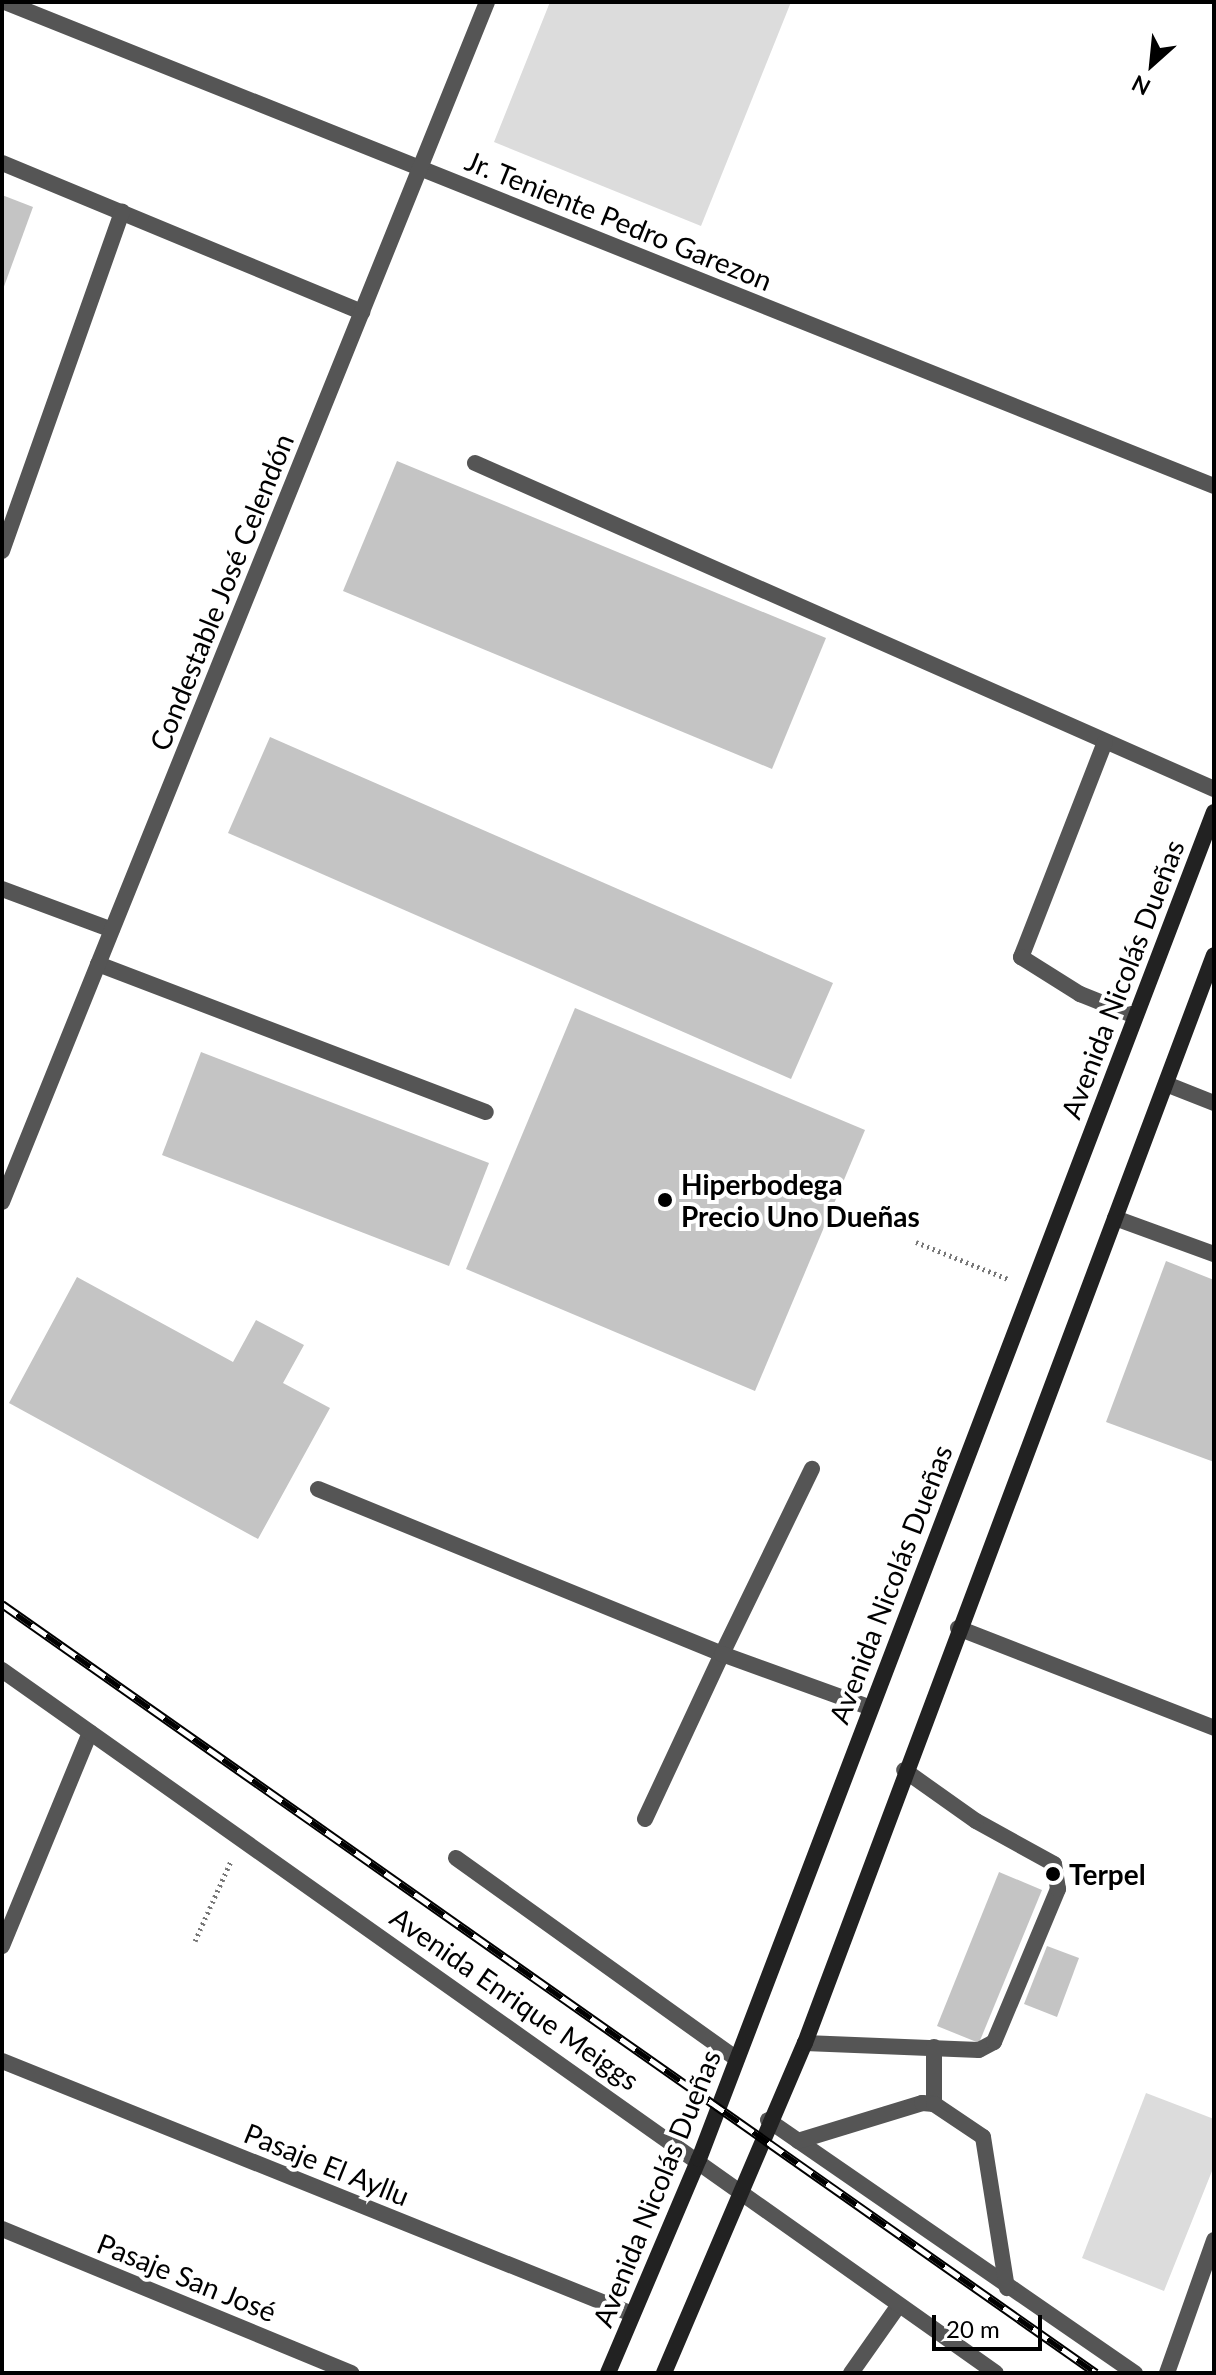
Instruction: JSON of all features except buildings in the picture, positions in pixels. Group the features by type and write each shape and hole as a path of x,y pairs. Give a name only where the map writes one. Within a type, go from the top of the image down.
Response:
{"main road":[{"name":"Avenida Nicolás Dueñas","path":"608,2373 699,2159 1214,812"},
{"path":"664,2373 768,2120 805,2043 904,1770 1214,955"}],"street":[{"name":"Jr. Teniente Pedro Garezon","path":"5,2 1214,486"},
{"name":"Condestable José Celendón","path":"2,1202 487,2"},
{"path":"2,163 362,312"},
{"path":"2,551 122,212"},
{"path":"475,463 1214,789"},
{"path":"1105,742 1021,957 1080,994 1135,1016"},
{"path":"2,889 112,930"},
{"path":"98,964 486,1112"},
{"path":"1166,1084 1214,1103"},
{"path":"1115,1218 1214,1254"},
{"path":"645,1819 812,1469"},
{"path":"318,1489 722,1654 871,1708"},
{"path":"958,1628 1214,1728"},
{"name":"Avenida Enrique Meiggs","path":"2,1670 699,2159 996,2373"},
{"path":"2,1946 90,1732"},
{"path":"805,2043 979,2050 994,2042 1058,1889 1054,1864 976,1821 904,1770"},
{"path":"456,1858 737,2059"},
{"path":"934,2047 934,2104"},
{"name":"Pasaje El Ayllu","path":"2,2061 632,2314"},
{"path":"798,2141 934,2104 983,2137 1007,2288"},
{"path":"768,2120 1007,2288 1135,2373"},
{"name":"Pasaje San José","path":"2,2229 352,2373"},
{"path":"1167,2373 1214,2240"},
{"path":"851,2373 899,2305"}],"path":[{"path":"916,1242 1032,1288"},
{"path":"195,1941 241,1837"}],"shaded area":[{"path":"550,2 791,2 701,226 494,142"},
{"path":"1146,2093 1214,2119 1214,2166 1164,2291 1082,2258"}],"railway":[{"path":"2,1604 1096,2373"}],"place":[{"name":"Hiperbodega Precio Uno Dueñas","path":"665,1200"},
{"name":"Terpel","path":"1053,1874"}]}
